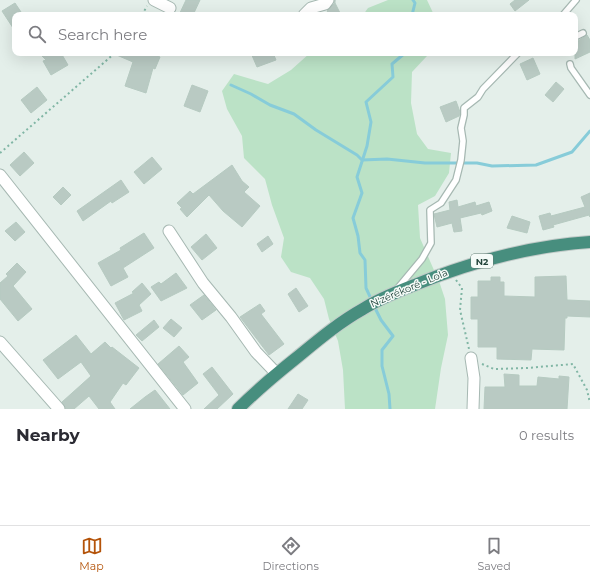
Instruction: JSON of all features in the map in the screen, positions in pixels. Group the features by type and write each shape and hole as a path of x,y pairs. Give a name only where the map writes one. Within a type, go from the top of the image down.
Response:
{"highway":[{"name":"N'zérékoré - Lola","path":"238,409 253,394 336,326 363,308 393,293 450,270 510,253 590,242"}],"street":[{"path":"154,0 170,8"},
{"path":"307,12 311,8 325,4 328,0"},
{"path":"0,175 185,409"},
{"path":"169,231 204,283 256,352 277,374"},
{"path":"0,342 59,409"},
{"path":"471,358 474,378 473,409"}],"lane":[{"path":"566,12 576,0"},
{"path":"578,36 583,33"},
{"path":"393,293 422,259 431,243 430,210 441,203 456,180 461,160 463,141 461,128 464,108 478,97 515,56"},
{"path":"570,64 590,95"}],"path":[{"path":"0,153 112,56"},
{"path":"450,270 462,288 460,310 471,358 494,369 573,364 587,390 590,403"}],"green space":[{"path":"388,0 427,0 433,12 365,12 368,8"},
{"path":"307,56 427,56 412,72 411,103 417,134 428,149 451,153 449,173 435,196 418,205 420,238 445,299 448,335 435,409 345,409 343,370 338,341 329,319 324,299 310,278 291,272 281,257 284,238 272,205 265,179 244,158 242,136 227,109 222,91 234,74 268,84 291,70"}],"building":[{"path":"186,0 200,0 194,12 180,12"},
{"path":"335,0 340,12 328,12 327,11 334,4"},
{"path":"515,0 529,0 515,11 510,4"},
{"path":"15,3 21,12 12,12 12,26 2,11"},
{"path":"587,35 590,40 590,52 575,59 575,56 578,56 578,41"},
{"path":"42,56 63,56 68,65 51,75 43,61 46,60"},
{"path":"119,56 160,57 155,69 153,68 146,93 125,86 133,62"},
{"path":"252,56 274,56 276,60 257,67"},
{"path":"533,58 540,74 527,80 520,64"},
{"path":"556,82 564,89 553,102 545,95"},
{"path":"192,85 208,91 200,112 184,106"},
{"path":"37,87 47,100 31,113 21,100"},
{"path":"456,101 460,112 459,116 446,122 440,107"},
{"path":"24,152 34,163 20,176 10,165"},
{"path":"152,157 162,169 144,184 134,172"},
{"path":"232,165 242,181 249,187 244,192 260,206 242,227 223,211 209,195 187,217 177,203 190,191 193,194"},
{"path":"121,180 129,192 112,203 111,201 83,221 77,211"},
{"path":"63,187 71,195 61,205 53,197"},
{"path":"590,193 590,217 589,215 553,225 554,227 543,230 539,216 550,213 551,216 585,207 581,197"},
{"path":"457,200 458,207 475,202 476,206 489,202 492,211 482,215 481,213 460,218 462,231 454,232 452,223 437,227 434,214 450,210 449,202"},
{"path":"512,216 530,222 527,233 507,228"},
{"path":"16,222 25,232 15,241 5,231"},
{"path":"144,233 154,248 123,268 128,277 111,286 98,263 121,250 120,248"},
{"path":"206,234 217,248 202,260 191,247"},
{"path":"268,236 273,244 262,252 257,244"},
{"path":"17,263 26,272 13,286 32,309 18,321 0,299 0,283 8,276 6,274"},
{"path":"176,273 187,288 161,301 151,287 159,282 161,284"},
{"path":"566,276 567,300 590,301 590,317 567,316 567,318 565,318 564,350 532,349 531,360 497,359 497,347 478,347 478,319 471,319 471,297 478,297 478,281 491,281 491,277 500,277 500,282 504,282 504,296 535,297 535,277"},
{"path":"142,283 151,294 139,305 142,311 124,320 115,303 134,293 132,292"},
{"path":"296,288 308,306 299,312 288,294"},
{"path":"204,295 216,310 202,320 190,305"},
{"path":"260,304 265,311 261,314 284,344 269,355 240,317"},
{"path":"171,319 182,328 174,337 163,328"},
{"path":"154,320 159,327 142,341 136,335"},
{"path":"76,335 91,354 105,342 139,368 126,385 123,383 110,402 115,409 99,409 89,396 74,409 66,409 62,402 91,376 81,362 58,379 43,360"},
{"path":"179,346 189,357 183,362 198,383 183,395 158,364"},
{"path":"212,367 233,394 217,409 204,409 219,395 203,374"},
{"path":"504,374 519,375 519,386 537,386 538,377 559,379 559,376 569,377 567,409 484,409 485,387 505,387"},
{"path":"155,390 170,409 130,409 145,397"},
{"path":"298,394 308,400 302,409 288,409"}],"waterway":[{"path":"413,0 415,3 413,12"},
{"path":"372,301 366,288 365,260 360,253 358,236 353,218 362,193 357,177 367,146 371,122 366,102 393,77 392,64 401,56"},
{"path":"231,85 270,105 294,114 316,130 357,155 362,160 387,159 425,163 477,163 492,166 536,165 572,152 590,131"},
{"path":"374,306 381,320 393,336 382,350 382,366 389,394 390,409"}]}
